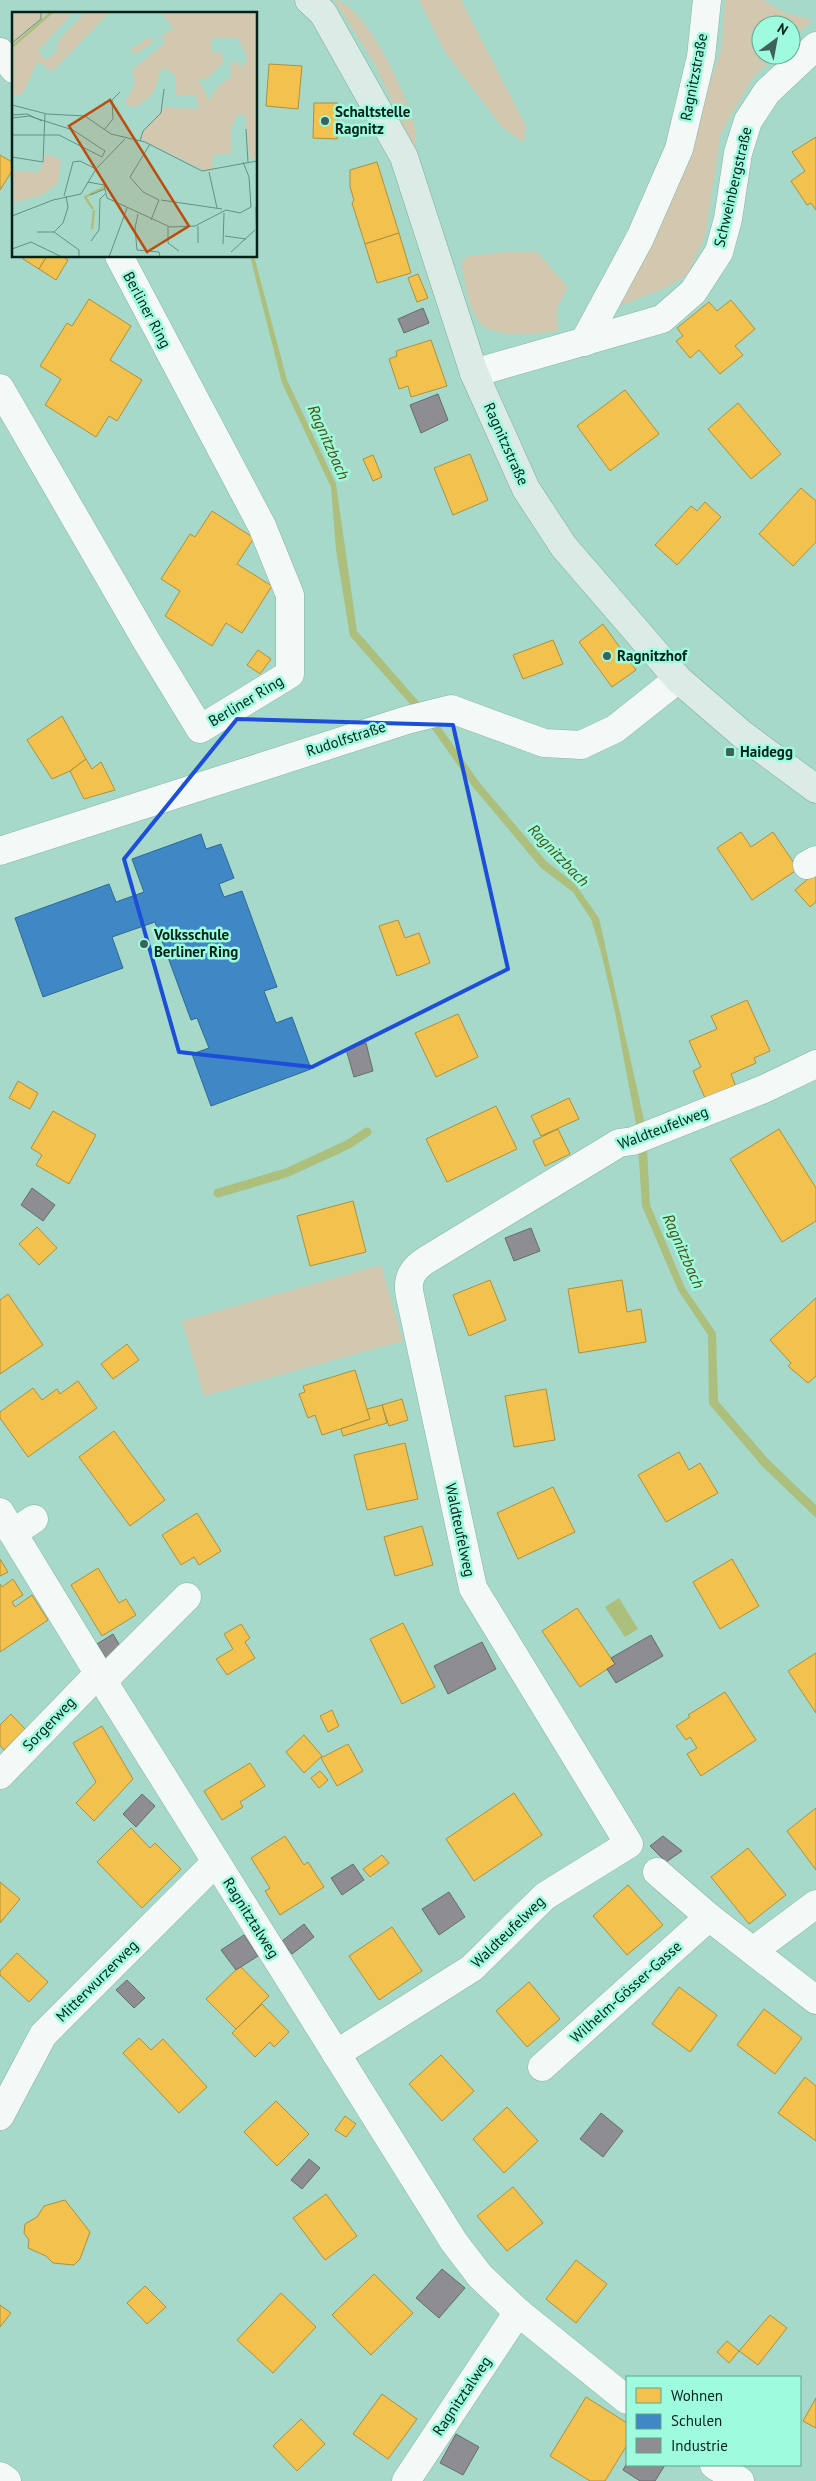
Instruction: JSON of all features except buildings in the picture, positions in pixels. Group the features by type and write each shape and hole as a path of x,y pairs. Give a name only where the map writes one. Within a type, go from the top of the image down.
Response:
{"main road":[{"name":"Ragnitzstraße","path":"317,4 404,157 474,373 526,489 564,547 678,679 744,735 816,789"}],"street":[{"name":"Ragnitzstraße","path":"584,342 640,238 679,149 701,57 707,0"},
{"name":"Schweinbergstraße","path":"474,373 662,319 693,292 719,252 728,219 738,153 748,120 767,92 816,46"},
{"path":"0,52 12,67"},
{"name":"Berliner Ring","path":"0,388 147,642 200,729 290,674 290,595 262,526 119,258"},
{"name":"Rudolfstraße","path":"1,849 407,720 451,709 544,743 581,745 615,729 678,679"},
{"name":"Waldteufelweg","path":"336,2054 472,1968 545,1896 629,1844 473,1588 408,1287 413,1270 619,1143 641,1138 764,1089 816,1064"},
{"name":"Ragnitztalweg","path":"16,1521 100,1677 454,2242 480,2276 518,2312 626,2399"},
{"name":"Sorgerweg","path":"2,1772 100,1677 187,1597"},
{"name":"Mitterwurzerweg","path":"0,2116 43,2035 216,1862"},
{"path":"657,1872 709,1917 816,2000"},
{"path":"753,1951 816,1904"},
{"name":"Wilhelm-Gösser-Gasse","path":"542,2067 709,1917"},
{"name":"Ragnitztalweg","path":"406,2481 518,2312"},
{"path":"716,2466 740,2481"},
{"path":"0,2476 7,2481"}],"highlighted area":[{"path":"237,719 453,725 508,969 312,1067 179,1052 124,859"}],"shaded area":[{"path":"334,0 346,4 358,16 383,53 410,112 416,133 416,145 414,147 374,63"},
{"path":"419,0 461,0 526,126 524,143 501,126 445,52"},
{"path":"725,0 763,0 785,13 793,15 751,15 751,65 766,65 752,79 721,133 705,237 687,275 666,288 615,308 690,144 721,50"},
{"path":"801,17 813,20 801,31"},
{"path":"505,252 537,252 568,287 557,308 558,331 527,334 502,333 483,326 477,319 469,299 461,263 468,256"},
{"name":"Ragnitzbach","path":"251,258 255,258 287,380 336,484 357,631 439,725 479,782 546,861 575,884 599,918 646,1129 650,1205 685,1288 716,1333 718,1401 769,1460 816,1505 816,1518 762,1466 709,1404 708,1335 678,1290 642,1206 637,1129 615,1012 591,919 573,892 541,868 473,787 433,730 350,636 336,550 331,487 282,383"},
{"path":"381,1265 403,1341 204,1396 182,1321"},
{"path":"619,1598 638,1629 625,1637 605,1607"}],"waterway":[{"path":"218,1193 286,1173 347,1145 367,1132"}],"place":[{"name":"Schaltstelle Ragnitz","path":"325,121"},
{"name":"Ragnitzhof","path":"607,656"},
{"name":"Haidegg","path":"730,752"},
{"name":"Volksschule Berliner Ring","path":"144,944"}]}
